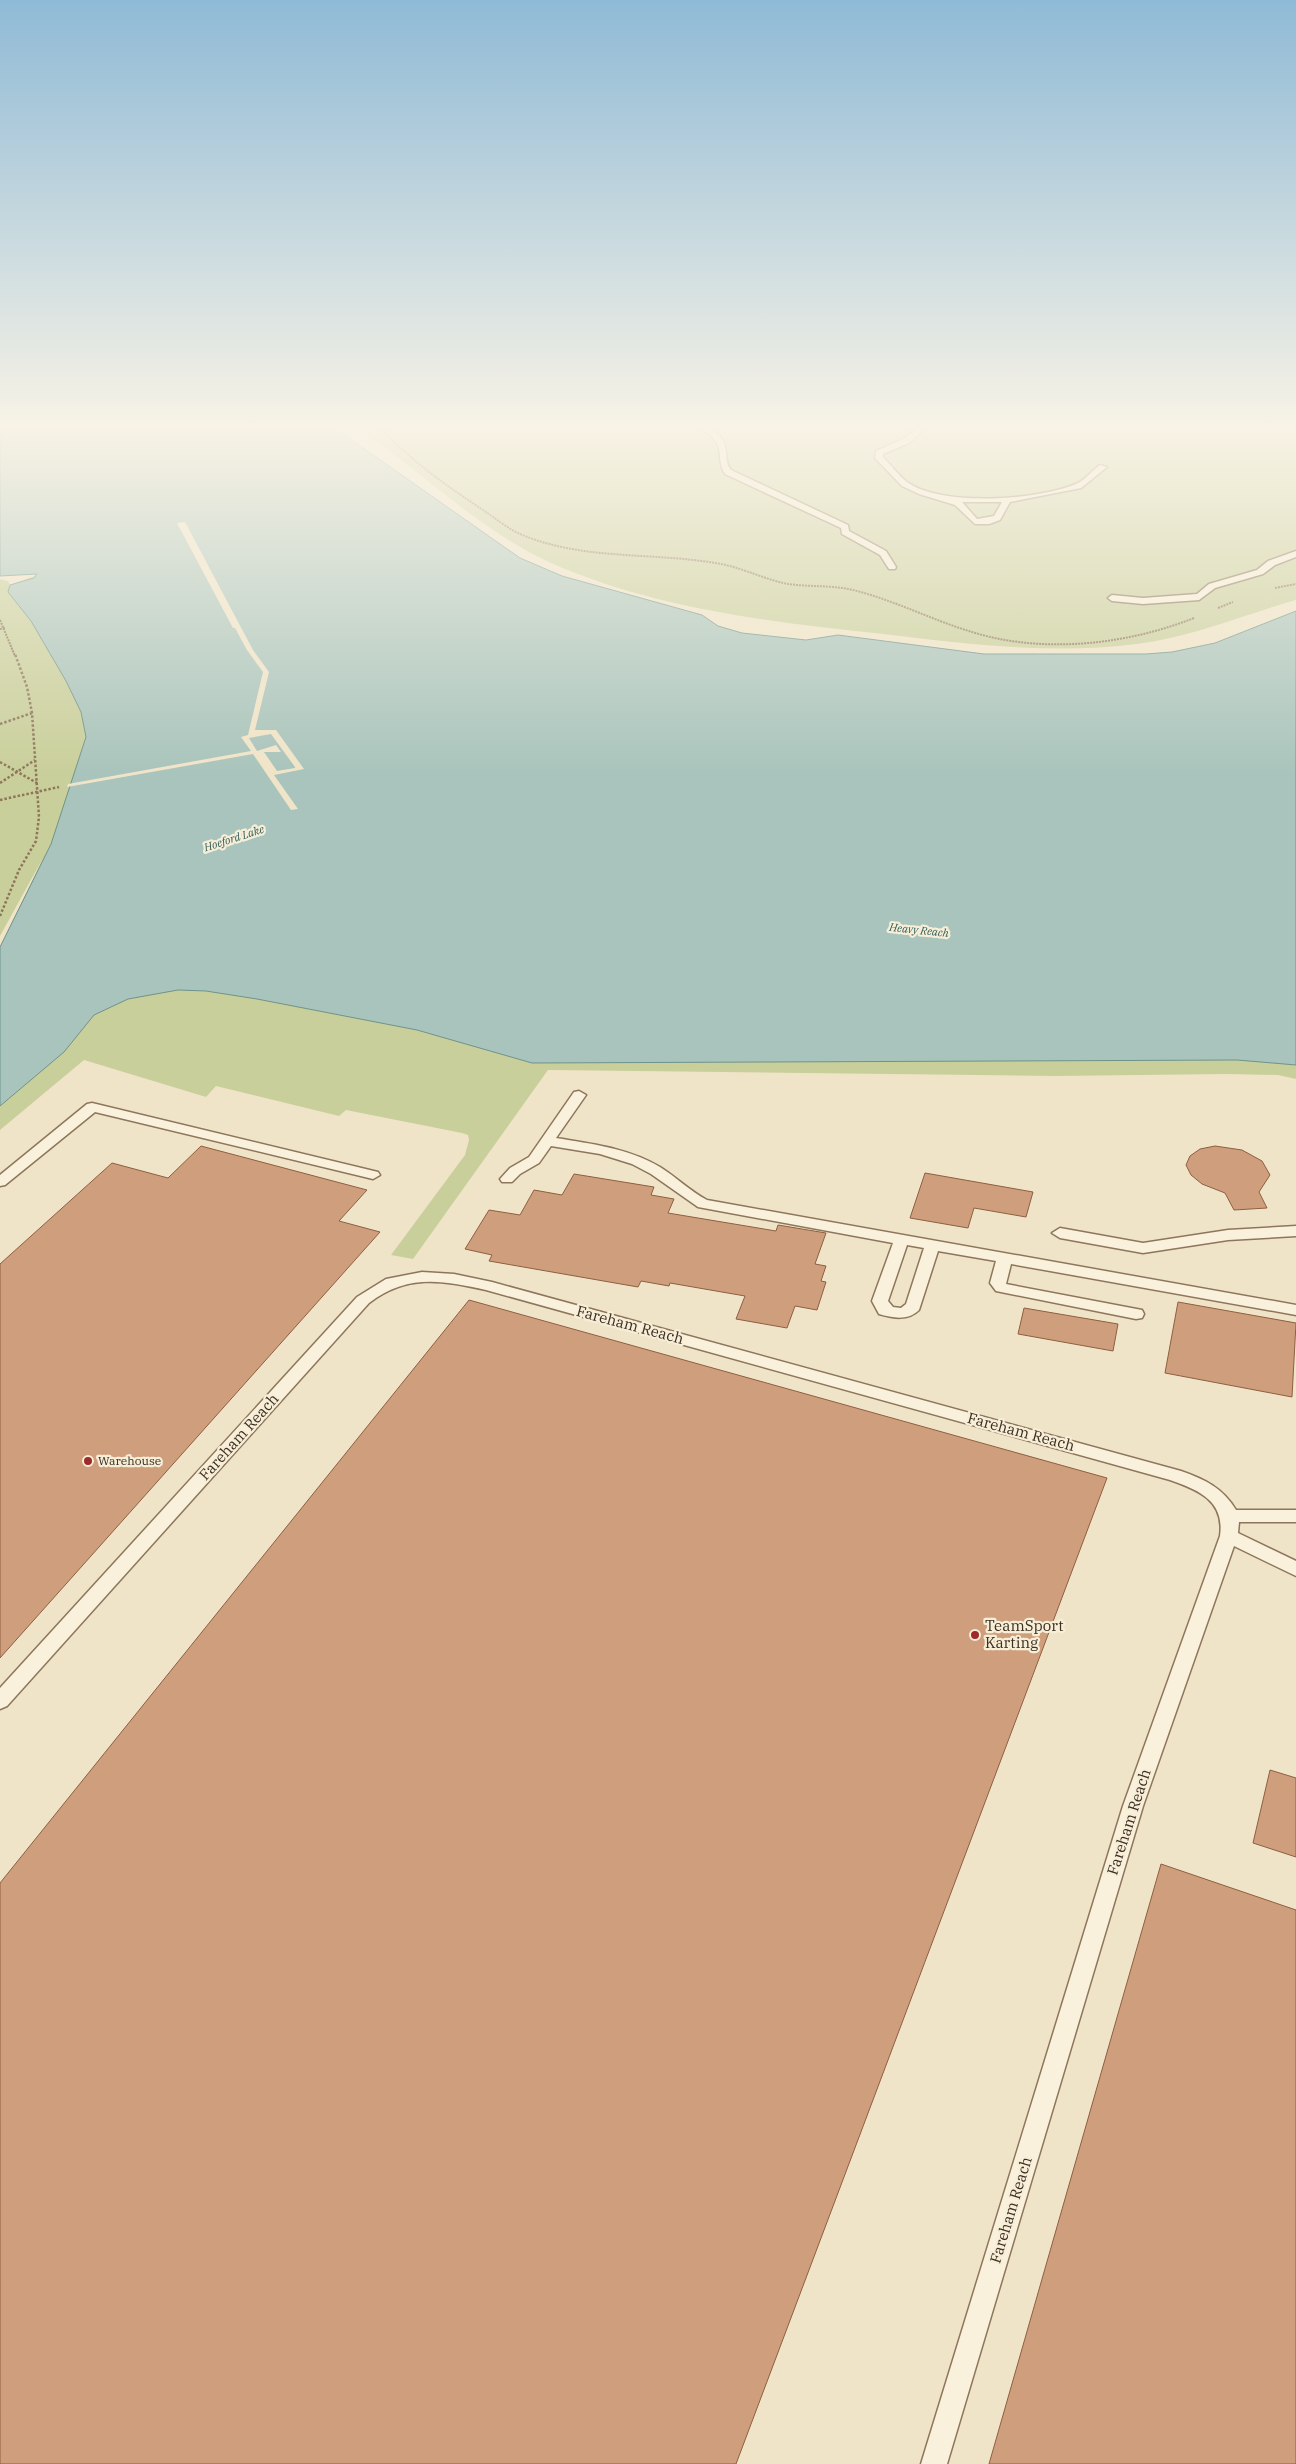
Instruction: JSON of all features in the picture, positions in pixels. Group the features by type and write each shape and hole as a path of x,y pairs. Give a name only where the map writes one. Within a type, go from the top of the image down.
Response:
{"lane":[{"path":"867,544 883,553 892,567"},
{"path":"1112,598 1142,601 1199,597 1212,586 1260,572 1274,561 1296,554"},
{"path":"507,1179 515,1171 534,1160 579,1095"},
{"path":"0,1182 92,1107 373,1176"},
{"path":"548,1141 610,1152 636,1160 659,1172 688,1196 703,1204 902,1238 1296,1310"},
{"path":"1060,1233 1142,1248 1228,1235 1296,1231"},
{"path":"902,1238 880,1301 885,1310 896,1314 908,1311 913,1306 933,1244"},
{"path":"1005,1257 999,1279 1001,1288 1136,1314"},
{"name":"Fareham Reach","path":"0,1701 363,1300 373,1290 396,1279 436,1277 487,1285 1175,1475 1213,1492 1222,1501 1229,1516 1229,1536 1133,1806 934,2464"},
{"path":"1229,1516 1296,1516"},
{"path":"1229,1536 1296,1569"}],"path":[{"path":"556,544 577,550 717,564 781,582 851,590 904,606 932,619 966,630 991,637 1025,642 1092,641 1142,636 1175,627 1195,618"},
{"path":"1274,588 1296,584"},
{"path":"1211,611 1239,600"},
{"path":"0,620 5,628 27,687 32,713 39,817 36,841 19,870 0,916"},
{"path":"0,629 5,628"},
{"path":"0,724 32,713"},
{"path":"0,783 35,760"},
{"path":"0,762 38,783"},
{"path":"0,800 59,787"}],"green space":[{"path":"0,544 41,544 48,562 1296,969 1296,1079 1278,1075 1227,1074 1055,1076 548,1070 413,1259 391,1255 465,1155 469,1140 468,1135 346,1110 339,1116 216,1086 206,1097 84,1060 0,1130 0,947 43,858 0,936 0,579 8,581 10,585 37,575 0,576"},
{"path":"515,544 1296,544 1296,600 1198,631 1157,641 1105,647 1010,647 799,624 673,603 591,579"}],"water":[{"path":"0,544 500,544 520,558 562,576 702,615 718,626 742,633 806,640 838,635 984,654 1146,654 1172,652 1215,643 1296,611 1296,1065 1237,1060 532,1063 417,1030 257,999 206,991 178,990 128,999 94,1015 64,1052 0,1106 0,947 51,844 86,737 81,712 66,681 31,621 8,592 10,585 34,578 37,574 0,576"}],"pier":[{"path":"188,544 197,544 253,650 269,672 255,730 276,730 304,769 274,775 298,809 291,810 253,754 67,787 68,784 251,751 241,737 248,735 263,672 247,650 235,628 233,628","holes":["271,734 295,768 277,771 264,752 281,752 276,745 257,751 249,738"]}],"building":[{"name":"Warehouse","path":"201,1146 367,1190 339,1221 380,1232 0,1658 0,1264 112,1163 168,1178"},
{"path":"1215,1146 1242,1150 1262,1161 1270,1175 1259,1192 1267,1208 1234,1210 1225,1193 1202,1184 1191,1175 1186,1165 1190,1156 1200,1149"},
{"path":"925,1173 1033,1192 1026,1217 974,1208 968,1228 910,1218"},
{"path":"574,1174 654,1187 651,1195 674,1199 668,1213 776,1231 778,1225 826,1233 815,1264 826,1266 821,1281 826,1282 817,1310 795,1306 787,1328 736,1319 745,1296 670,1283 669,1286 641,1281 638,1287 489,1261 492,1255 465,1249 489,1210 520,1215 534,1190 562,1195"},
{"path":"469,1300 1107,1478 736,2464 0,2464 0,1883"},
{"path":"1178,1302 1296,1323 1292,1397 1165,1373"},
{"path":"1024,1308 1118,1324 1113,1351 1018,1334"},
{"path":"1270,1770 1296,1778 1296,1857 1253,1843"},
{"path":"1161,1864 1296,1910 1296,2464 989,2464"}],"place":[{"name":"Warehouse","path":"88,1461"},
{"name":"TeamSport Karting","path":"975,1635"}],"water label":[{"name":"Hoeford Lake","path":"234,838"},
{"name":"Heavy Reach","path":"919,930"}]}
